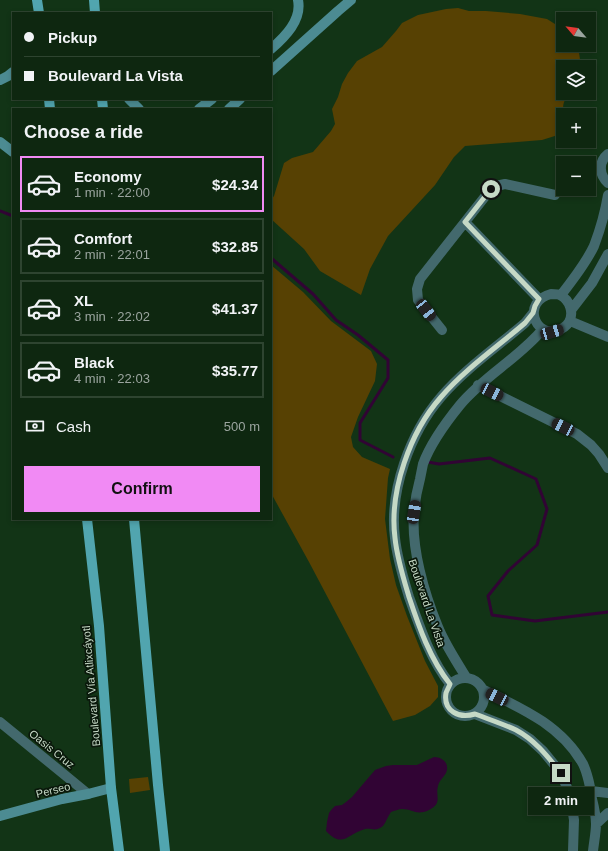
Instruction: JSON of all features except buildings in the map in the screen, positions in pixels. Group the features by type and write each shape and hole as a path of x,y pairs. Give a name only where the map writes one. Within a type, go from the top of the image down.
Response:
{"main road":[{"path":"36,12 37,0"},
{"path":"37,0 39,12"},
{"path":"94,0 96,12"},
{"path":"272,48 282,40 297,17 298,0"},
{"path":"272,70 351,0"},
{"path":"0,80 12,73"},
{"path":"130,100 138,108"},
{"path":"200,108 211,100"},
{"path":"230,108 239,100"},
{"path":"0,142 12,151"},
{"name":"Boulevard Vía Atlixcáyotl","path":"88,520 99,626 111,788 119,851"},
{"path":"134,520 165,851"},
{"name":"Perseo","path":"0,816 62,799 111,788"}],"street":[{"path":"608,154 601,163 601,172 604,179 608,183"},
{"path":"442,330 418,300 417,289 420,279 491,189 505,184 555,195"},
{"path":"561,296 593,247 604,215 608,195"},
{"path":"465,222 539,299"},
{"path":"572,309 568,302 561,296 551,294 539,299 533,313 536,322 543,329 552,332 562,329 570,321 572,309 592,283 608,254"},
{"name":"Boulevard La Vista","path":"450,684 443,676 427,645 400,569 395,537 394,512 398,487 403,465 413,442 426,418 440,398 463,375 525,323 533,313"},
{"path":"570,321 608,337"},
{"name":"Boulevard La Vista","path":"466,677 449,650 438,627 423,586 414,538 414,512 417,488 423,464 432,446 460,404 478,385 534,340 543,329"},
{"path":"478,385 577,434 591,445 608,468"},
{"path":"466,677 472,678 481,685 484,690 485,697 484,704 475,714 461,716 454,713 449,708 446,700 446,692 450,684 458,679 466,677"},
{"path":"484,690 543,721 560,735 573,749 583,765 591,791 596,824 593,851"},
{"path":"475,714 516,730 530,739 543,751 561,773 570,796 574,820 573,851"},
{"name":"Oasis Cruz","path":"0,722 88,794"},
{"path":"570,796 591,791 608,793"},
{"path":"596,824 608,813"}],"shaded area":[{"path":"458,8 469,11 520,14 547,19 556,25 556,52 579,52 580,60 556,60 556,100 566,100 563,108 556,108 556,136 542,140 465,146 454,157 435,185 388,236 370,269 361,295 320,271 304,249 272,220 272,199 284,163 292,158 313,152 331,131 335,124 332,109 342,84 357,61 382,47 402,23 418,15"},
{"path":"272,266 303,292 331,321 371,351 377,364 375,381 358,417 351,437 353,447 362,457 390,469 385,519 390,559 396,585 407,616 425,661 438,686 438,697 430,706 415,715 393,721 272,495"},
{"path":"434,757 440,758 445,762 447,770 440,781 437,790 438,799 436,805 429,810 425,812 418,812 402,809 391,812 383,826 380,828 365,829 341,840 332,836 326,831 329,813 332,809 335,806 342,805 352,797 375,770 393,765 417,765"},
{"path":"148,777 150,790 130,793 129,779"}],"waterway":[{"path":"0,211 12,216"},
{"path":"272,259 313,294 336,320 358,335 388,360 388,378 360,423 360,440 393,457"},
{"path":"428,462 439,464 490,458 536,479 547,509 537,545 508,571 488,596 492,615 535,621 608,612"}],"route":[{"path":"491,189 465,222 539,299 533,313 525,323 463,375 440,398 426,418 403,465 394,512 395,537 400,569 413,608 427,645 443,676 450,684 446,692 446,700 449,708 454,713 461,716 475,714 516,730 530,739 543,751 561,773"}]}
